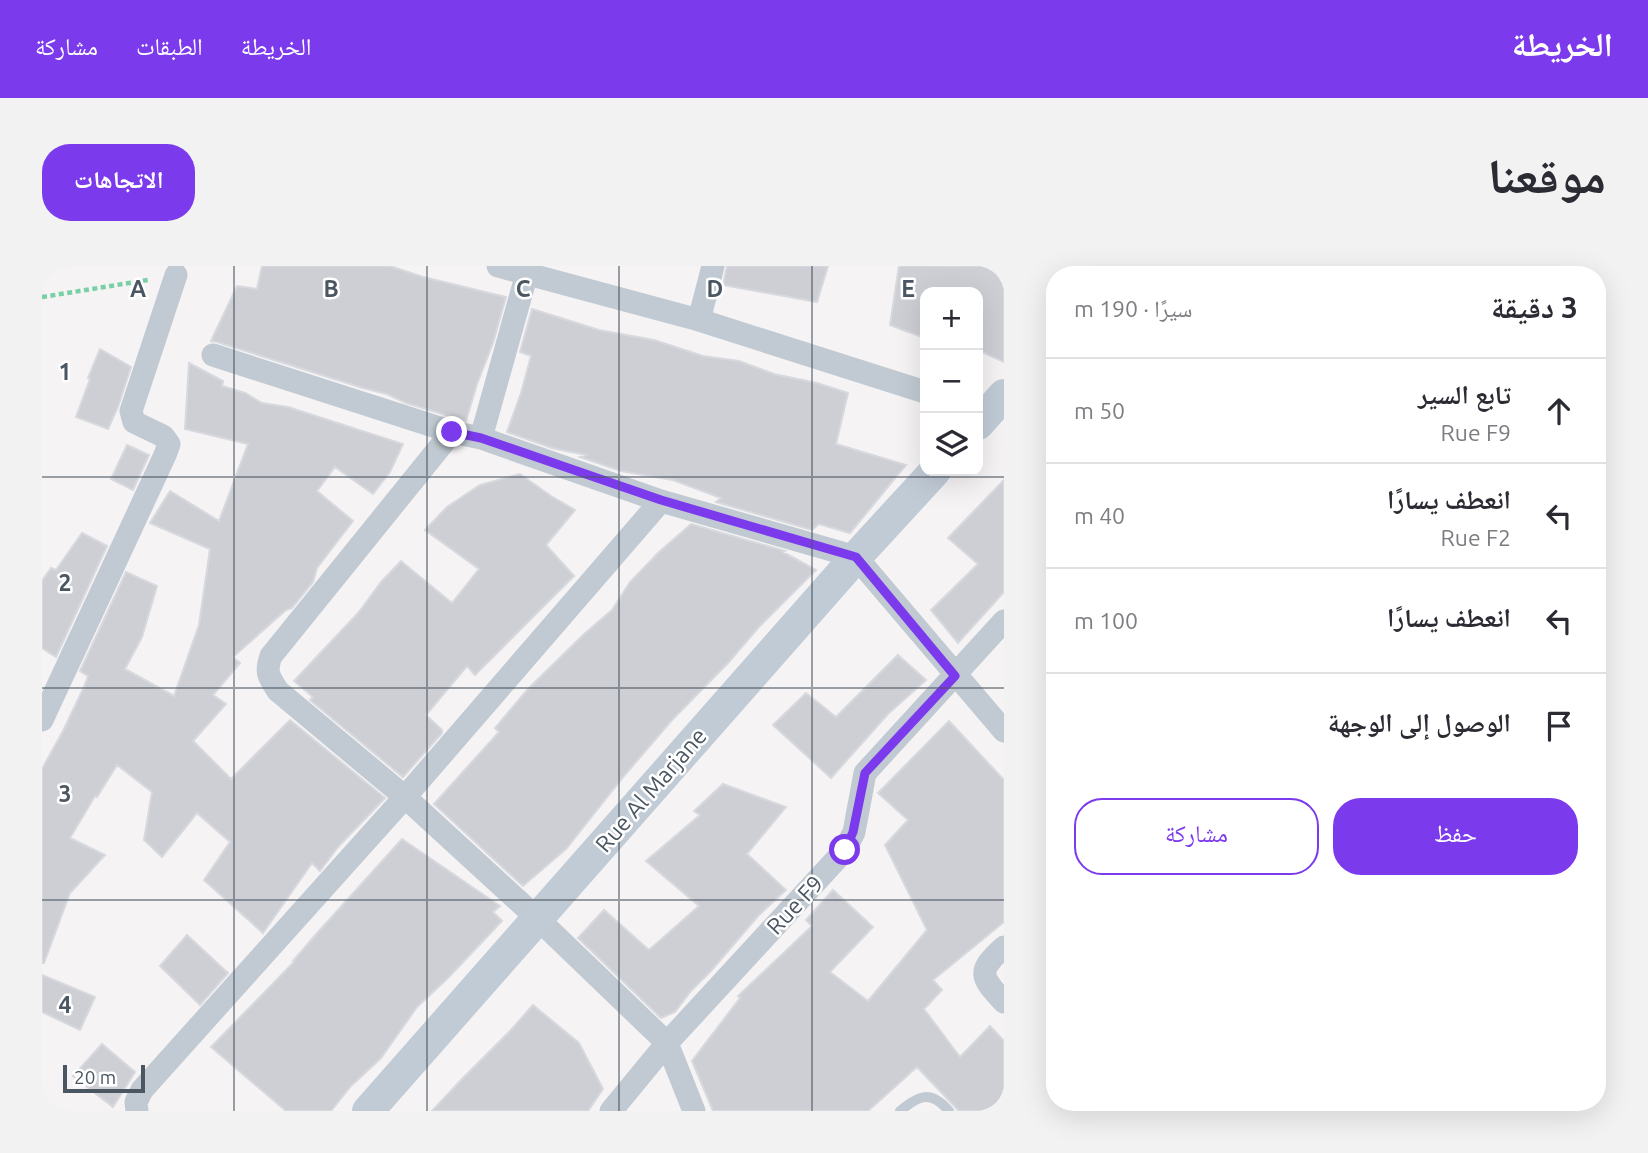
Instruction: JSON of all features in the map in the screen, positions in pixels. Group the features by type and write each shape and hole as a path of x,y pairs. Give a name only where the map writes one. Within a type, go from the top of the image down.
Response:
{"street":[{"path":"498,266 528,270 699,320 920,390"},
{"path":"699,320 713,266"},
{"path":"481,438 528,270"},
{"path":"42,720 169,444 163,436 134,422 131,411 176,275"},
{"path":"214,355 452,432 481,438 661,500 856,557 1004,731"},
{"path":"452,432 271,656 267,667 269,677 278,691 405,797 667,1043 694,1111"},
{"name":"Rue Al Marjane","path":"368,1111 930,476"},
{"path":"137,1111 136,1102 142,1090 405,797 661,500"},
{"name":"Rue F9","path":"611,1111 667,1043 845,850 853,832 865,773 1004,621"},
{"path":"1004,947 988,962 985,971 986,982 1004,1002"}],"lane":[{"path":"900,1111 921,1097 940,1100 949,1111"}],"path":[{"path":"42,297 176,275"}],"building":[{"path":"262,266 390,266 423,277 506,297 466,421 406,403 387,394 211,341 237,286 257,289"},
{"path":"727,266 828,266 817,302 723,285"},
{"path":"899,266 1004,266 1004,362 983,352 983,287 920,287 920,336 890,325"},
{"path":"532,309 599,330 654,340 703,356 739,361 774,374 848,393 836,444 906,465 850,533 819,524 812,530 716,502 721,498 673,480 621,471 580,457 586,455 552,448 507,432 531,356 520,352"},
{"path":"100,349 131,367 108,429 76,417"},
{"path":"189,363 223,381 222,386 245,393 262,403 288,407 403,444 390,472 373,494 335,467 317,491 353,521 317,568 313,582 292,608 286,610 233,657 240,663 213,695 226,704 193,741 231,779 290,720 385,798 338,847 320,871 312,863 263,933 204,880 230,842 197,813 162,857 144,840 152,792 117,765 70,838 105,855 70,893 42,963 42,769 84,687 88,676 80,671 126,572 157,586 142,637 125,669 174,696 199,625 210,549 150,523 170,491 219,521 248,444 185,429"},
{"path":"127,445 149,455 133,490 111,479"},
{"path":"520,474 575,510 546,545 574,576 475,675 467,666 426,715 442,733 403,777 310,700 313,697 294,681 359,612 401,561 452,603 479,569 425,530 447,507 480,485"},
{"path":"1004,480 1004,592 958,643 931,610 978,564 948,538"},
{"path":"691,524 785,551 783,552 816,570 672,720 566,849 523,886 434,804 499,732 495,728 528,689 612,610 630,582"},
{"path":"82,533 107,546 56,657 42,648 42,581 51,568 56,570"},
{"path":"898,655 926,680 888,714 831,778 773,725 806,693 836,717"},
{"path":"949,721 1004,780 1004,922 933,980 942,990 924,1009 960,1057 990,1026 1004,1041 1004,1111 959,1111 917,1067 868,1111 713,1111 692,1061 740,998 738,996 812,926 806,920 833,890 873,927 830,972 868,1001 927,930 885,845 908,820 878,793"},
{"path":"723,784 786,807 747,854 786,890 759,915 675,1012 661,1018 578,938 604,910 649,950 699,906 646,861 700,815 694,811"},
{"path":"402,839 500,906 493,912 502,921 417,1007 381,1058 351,1086 331,1111 286,1111 211,1047 294,962"},
{"path":"187,935 228,973 200,1005 160,966"},
{"path":"42,975 95,997 80,1030 42,1012"},
{"path":"533,1005 579,1043 603,1089 588,1111 432,1111 510,1031"},
{"path":"102,1044 135,1072 113,1107 73,1076"}],"route":[{"path":"452,432 481,438 661,500 856,557 955,676 865,773 853,832 845,850"}]}
